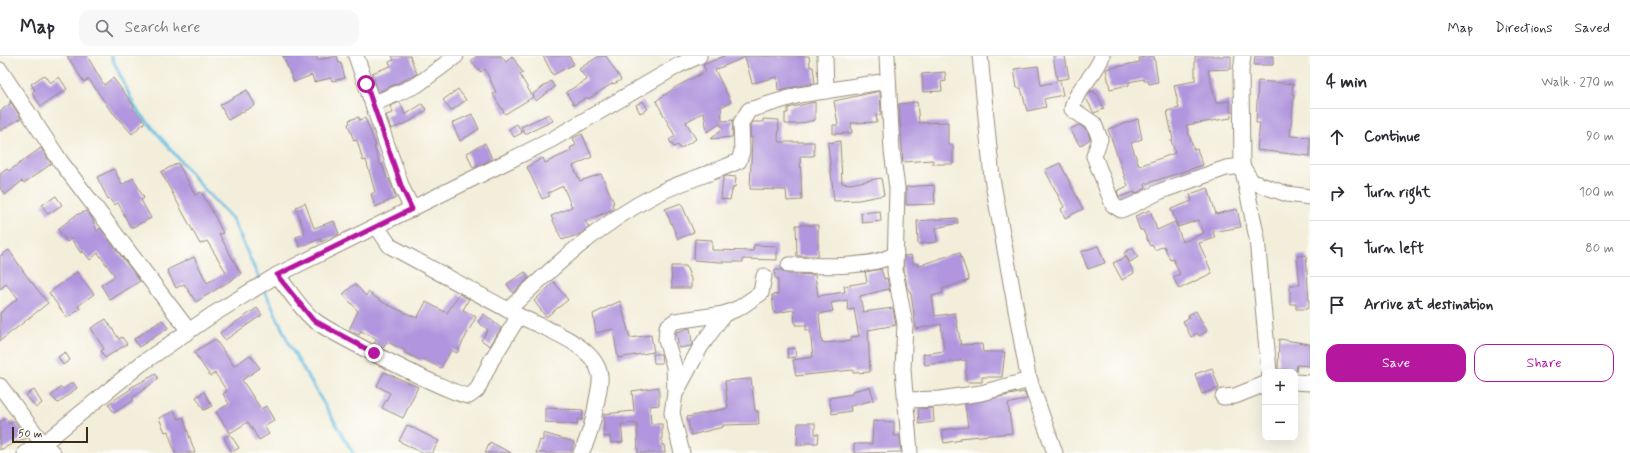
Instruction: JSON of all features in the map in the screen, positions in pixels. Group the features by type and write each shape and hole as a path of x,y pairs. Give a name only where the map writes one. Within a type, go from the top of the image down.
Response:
{"street":[{"path":"356,56 402,188 412,209"},
{"path":"373,104 417,85 456,56"},
{"path":"25,453 48,448 141,364 273,277 551,140 679,65 700,56"},
{"path":"825,56 826,91"},
{"path":"887,56 892,151 897,188 895,271 905,324 903,370 910,453"},
{"path":"980,56 992,178 1030,380 1055,453"},
{"path":"1102,56 1079,89 1072,109 1094,124 1100,139 1094,156 1113,205 1121,210 1161,191 1226,168 1242,166"},
{"path":"1243,56 1241,70 1242,166 1257,238 1269,369"},
{"path":"0,70 61,162 189,331"},
{"path":"273,277 313,320 374,353 464,396 469,396 477,390 513,313 554,266 624,213 658,194 739,161 742,151 741,123 749,110 799,95 888,81"},
{"path":"1242,166 1252,182 1287,194 1310,197"},
{"path":"377,227 390,246 513,313 564,338 587,352 596,362 600,377 596,408 589,438 581,453"},
{"path":"789,265 827,266 880,261 889,258 896,253"},
{"path":"682,453 672,413 675,394 674,366 666,340 667,326 675,321 724,314 740,308 761,294 764,276"},
{"path":"675,394 701,346 724,314"},
{"path":"905,400 940,399 974,394 1030,380"},
{"path":"1298,382 1310,383"},
{"path":"1223,397 1235,396 1262,385"},
{"path":"1,389 48,448"}],"building":[{"path":"67,56 87,56 104,85 113,78 134,106 132,107 145,122 132,134 108,107 89,79 84,82"},
{"path":"283,56 317,56 317,60 337,56 339,63 341,63 345,78 332,81 331,78 314,82 312,75 294,82"},
{"path":"392,56 410,56 417,74 378,92 372,73 391,66 389,62 394,60"},
{"path":"477,56 501,56 506,62 512,56 523,73 520,75 533,97 505,114 493,94 496,92 485,69 481,72 471,61"},
{"path":"543,56 569,56 574,64 553,75"},
{"path":"599,56 606,56 621,80 614,84 613,83 588,99 587,97 574,105 566,92 587,80 579,69"},
{"path":"724,56 809,56 810,67 813,67 815,83 778,90 777,77 752,83 745,57 715,70 731,102 721,107 722,121 733,120 732,137 711,139 723,128 720,124 707,132 704,112 686,122 696,139 680,149 678,145 674,147 669,140 675,136 656,101 676,87 706,71 703,65"},
{"path":"1053,56 1065,56 1069,78 1057,80"},
{"path":"1154,56 1158,82 1149,84 1148,81 1144,81 1144,79 1129,82 1129,85 1110,89 1106,69 1140,62 1139,58"},
{"path":"1195,56 1231,56 1231,69 1208,70 1216,103 1229,101 1231,118 1186,125 1194,150 1197,149 1203,165 1145,184 1146,188 1135,194 1135,192 1119,197 1117,191 1128,186 1108,129 1138,119 1142,139 1131,143 1139,166 1175,153 1171,140 1173,140 1167,111 1179,108 1174,85 1195,81"},
{"path":"1255,56 1273,56 1273,65 1254,65"},
{"path":"1038,66 1041,85 1060,81 1063,95 1044,99 1046,107 1027,111 1021,88 1017,88 1014,69"},
{"path":"945,72 946,81 941,82 942,91 923,92 922,74"},
{"path":"44,75 50,83 59,77 67,89 41,106 32,93 35,90 31,84"},
{"path":"551,81 555,87 536,101 533,94"},
{"path":"1258,81 1293,84 1292,94 1294,94 1290,136 1310,137 1310,156 1257,150 1260,123 1256,123"},
{"path":"458,89 466,100 451,111 443,100"},
{"path":"247,90 255,105 228,120 220,105"},
{"path":"880,91 881,114 876,115 877,122 851,123 852,133 833,134 833,125 838,125 834,101"},
{"path":"1094,91 1104,109 1094,113 1086,98 1089,92"},
{"path":"10,101 21,118 0,131 0,111 10,104"},
{"path":"643,101 648,109 640,113 636,105"},
{"path":"400,102 405,115 422,104 427,110 409,122 391,129 386,115 393,113 390,106"},
{"path":"815,102 815,120 798,124 785,124 785,113 788,113 788,108"},
{"path":"917,102 919,123 948,122 948,145 953,145 953,164 933,164 933,160 903,162 899,104"},
{"path":"472,114 479,129 460,141 452,123"},
{"path":"549,114 553,121 525,134 521,127"},
{"path":"359,117 359,120 365,118 376,146 374,146 380,165 382,164 396,198 375,207 371,194 375,192 366,160 363,161 357,140 354,141 348,124 350,123 349,120"},
{"path":"763,119 779,120 778,140 780,142 814,142 814,156 800,156 802,200 787,201 786,190 750,189 752,137 750,137 750,125 752,122 763,122"},
{"path":"517,124 522,133 514,137 509,129"},
{"path":"1079,125 1087,130 1090,139 1080,146 1070,129"},
{"path":"582,134 592,157 573,166 580,181 601,174 614,203 612,204 614,209 585,221 589,227 580,234 562,240 551,216 572,207 563,186 548,193 550,196 542,199 527,167 543,158 545,163 571,151 570,148 576,145 573,138"},
{"path":"840,141 842,183 850,184 881,178 884,195 859,200 834,201 828,143"},
{"path":"485,143 492,159 473,168 467,153"},
{"path":"41,148 51,164 24,183 22,181 5,195 0,188 0,174 7,169 9,171"},
{"path":"178,163 195,195 201,192 211,209 223,233 219,234 241,274 196,302 184,284 176,288 167,270 194,257 207,283 226,272 207,241 200,244 161,172"},
{"path":"1060,163 1083,209 1065,218 1061,209 1064,207 1045,170"},
{"path":"114,169 122,185 133,178 144,198 141,200 151,218 131,228 118,203 114,205 109,198 108,199 97,177"},
{"path":"726,176 736,177 735,187 733,187 730,200 721,199 723,178"},
{"path":"934,185 935,204 906,205 906,187"},
{"path":"1208,188 1216,214 1237,209 1241,227 1213,232 1215,238 1199,243 1212,273 1179,289 1173,277 1180,274 1173,259 1170,260 1164,246 1155,250 1152,245 1150,246 1143,230 1140,230 1135,216 1150,210 1157,230 1175,222 1183,242 1204,233 1198,220 1178,227 1171,209 1192,201 1190,194"},
{"path":"56,196 62,205 48,214 42,205"},
{"path":"305,203 314,228 334,221 339,234 321,242 320,239 300,247 296,237 305,234 296,207"},
{"path":"681,203 694,232 678,239 665,209"},
{"path":"87,211 92,218 97,231 100,228 140,281 110,300 101,285 115,276 98,253 90,260 83,251 81,253 71,239 67,242 58,229 76,215"},
{"path":"880,211 881,221 862,223 861,213"},
{"path":"957,218 958,223 936,228 937,242 918,244 917,221"},
{"path":"796,225 818,225 818,256 797,256"},
{"path":"695,239 712,240 712,250 753,251 754,245 777,246 777,260 743,259 743,262 720,262 694,260"},
{"path":"1098,246 1105,263 1088,269 1081,252"},
{"path":"1132,248 1138,257 1130,262 1124,253"},
{"path":"9,250 48,303 0,341 0,313 18,298 6,284 0,289 0,256"},
{"path":"960,253 969,280 942,289 943,293 932,296 935,316 955,313 961,345 982,344 983,352 1005,352 1002,377 982,377 982,382 966,382 966,360 925,365 923,354 944,351 941,324 916,329 911,294 907,287 904,270 904,256 911,255 913,264 917,263 917,266"},
{"path":"1306,255 1309,304 1307,309 1296,309 1296,304 1290,304 1290,285 1300,285 1297,256"},
{"path":"1126,257 1134,273 1122,280 1113,263"},
{"path":"671,266 686,266 691,279 691,288 672,288"},
{"path":"881,269 884,279 887,278 890,292 889,289 860,296 863,312 893,308 896,325 868,330 870,372 853,373 853,370 796,376 793,360 813,357 810,330 806,330 806,325 795,325 794,310 774,313 772,295 778,294 778,278 775,278 775,270 781,270 789,274 815,275 818,296 845,292 844,286 867,282 865,272","holes":["847,300 848,310 854,309 859,336 851,337 851,341 822,343 819,314 833,311 831,303"]},
{"path":"77,272 94,294 78,306 80,309 67,318 49,293"},
{"path":"525,272 529,278 513,293 507,284"},
{"path":"554,282 568,300 546,317 534,301"},
{"path":"355,284 366,296 368,292 384,303 417,318 426,302 447,313 459,294 469,299 463,310 476,317 457,353 451,350 441,368 423,359 421,361 404,352 405,350 387,342 383,348 374,343 377,339 361,331 359,335 349,330 358,311 343,294"},
{"path":"620,301 630,338 651,335 654,352 618,358 613,329 596,333 593,314"},
{"path":"257,308 262,315 225,340 220,333"},
{"path":"1196,311 1207,331 1199,336 1197,333 1191,337 1183,321 1189,318 1188,315"},
{"path":"484,314 501,328 490,346 481,340 488,330 478,322"},
{"path":"106,319 119,339 122,337 127,344 105,358 101,351 104,349 91,328"},
{"path":"162,320 168,328 139,347 134,339"},
{"path":"690,328 691,346 679,348 676,332"},
{"path":"215,339 234,366 250,355 260,368 242,380 261,409 266,406 274,420 264,426 269,434 259,440 248,422 230,433 216,412 229,404 223,394 227,391 215,373 210,376 194,352"},
{"path":"1279,339 1310,344 1310,366 1297,365 1296,369 1278,369"},
{"path":"795,348 796,357 788,358 787,349"},
{"path":"65,352 70,360 63,365 58,357"},
{"path":"653,354 661,354 662,363 654,363"},
{"path":"1212,368 1219,388 1202,394 1195,374"},
{"path":"384,372 418,387 403,418 382,408 390,393 377,386"},
{"path":"156,374 158,379 132,398 134,400 114,413 108,404 131,389 130,388"},
{"path":"751,379 755,411 758,411 759,424 723,425 723,427 691,435 687,417 728,408 725,381"},
{"path":"73,382 77,388 58,403 51,396 61,387 63,389"},
{"path":"659,387 659,405 650,406 651,424 662,424 662,445 664,445 665,453 638,453 637,423 621,424 623,442 611,443 610,436 604,437 604,414 634,411 632,391"},
{"path":"870,387 874,400 850,406 851,411 832,414 829,398 852,394 852,391"},
{"path":"34,390 42,403 36,408 26,395"},
{"path":"204,392 212,406 204,410 196,397"},
{"path":"1024,392 1027,399 1008,404 1012,433 960,438 961,440 944,443 942,430 968,427 965,404"},
{"path":"545,408 583,410 582,420 578,419 577,425 545,422"},
{"path":"933,408 934,422 919,424 918,409"},
{"path":"174,411 178,419 183,417 195,453 175,453 168,431 165,432 159,418"},
{"path":"6,418 9,424 14,421 27,438 0,450 0,422"},
{"path":"873,421 894,422 894,436 900,436 901,452 854,453 854,444 872,444"},
{"path":"798,423 815,423 815,434 819,434 818,443 805,443 805,445 797,445"},
{"path":"407,425 439,441 432,453 422,453 399,441"},
{"path":"543,433 574,442 571,453 536,453 540,440 543,441"},
{"path":"230,434 239,448 232,452 224,438"},
{"path":"490,442 511,453 485,453"}],"waterway":[{"path":"111,56 135,107 205,190 233,220 260,281"},
{"path":"264,289 291,348 353,453"}],"route":[{"path":"366,84 402,188 412,209 277,275 313,320 374,353"}]}
